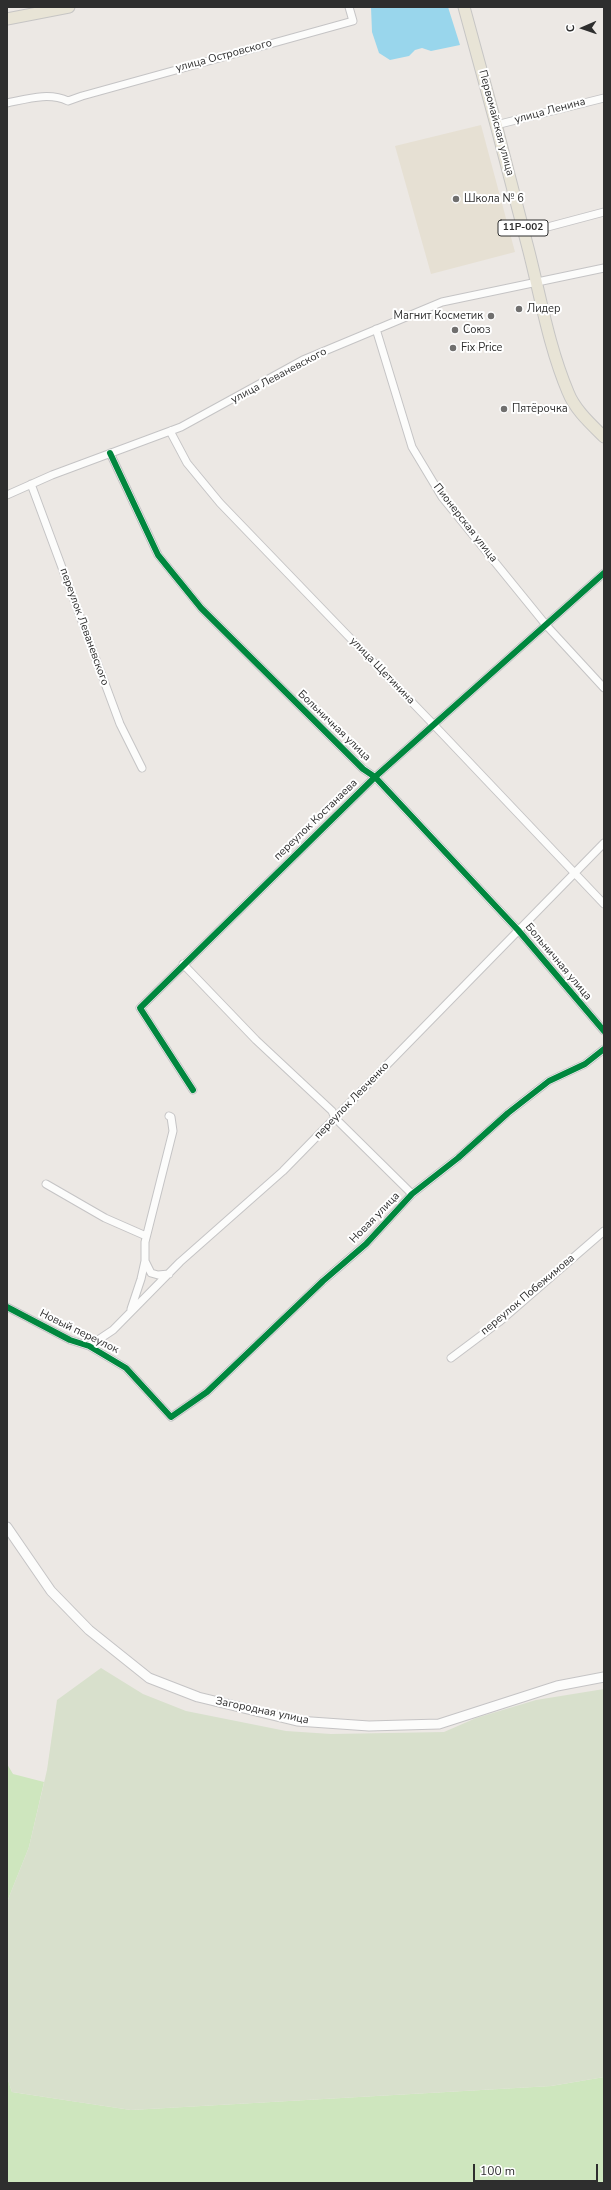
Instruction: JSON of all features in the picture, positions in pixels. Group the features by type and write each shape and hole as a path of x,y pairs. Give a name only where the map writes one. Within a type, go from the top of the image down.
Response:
{"main road":[{"path":"7,19 69,7"},
{"name":"Первомайская улица","path":"464,7 525,233 537,282 541,306 568,394 580,412 604,437"}],"street":[{"name":"улица Островского","path":"7,103 42,96 60,98 68,101 353,21 349,7"},
{"name":"улица Ленина","path":"496,125 604,98"},
{"path":"525,233 604,212"},
{"name":"улица Леваневского","path":"7,495 110,453 170,432 222,406 303,360 442,302 604,268"},
{"name":"Пионерская улица","path":"376,329 412,447 442,498 546,625 604,688"},
{"name":"улица Щетинина","path":"170,432 186,463 220,503 604,904"},
{"name":"Больничная улица","path":"110,453 158,555 201,608 284,692 364,769 375,777 518,930 604,1031"},
{"name":"переулок Леваневского","path":"32,484 120,724 142,768"},
{"name":"переулок Костанаева","path":"193,1090 140,1008 183,964 375,777 604,573"},
{"name":"переулок Левченко","path":"89,1346 113,1330 129,1312 169,1274 283,1171 604,843"},
{"path":"183,964 256,1040 332,1111 335,1118 412,1194"},
{"name":"Новая улица","path":"171,1417 207,1392 323,1281 366,1244 412,1194 458,1158 508,1113 549,1081 585,1064 604,1048"},
{"path":"129,1312 141,1279 145,1261 146,1236 170,1144 172,1122 169,1116"},
{"path":"46,1184 105,1218 146,1236"},
{"name":"переулок Побежимова","path":"451,1358 499,1322 604,1232"},
{"path":"145,1261 151,1273 158,1275 169,1274"},
{"name":"Новый переулок","path":"7,1307 70,1340 89,1346 126,1368 171,1417"},
{"name":"Загородная улица","path":"7,1527 51,1591 88,1630 149,1678 198,1698 297,1721 369,1726 439,1724 557,1686 604,1677"}],"shaded area":[{"name":"Школа № 6","path":"481,125 515,252 431,274 395,146"}],"green space":[{"path":"101,1668 143,1694 186,1711 286,1731 331,1734 444,1732 476,1718 536,1700 604,1689 604,2077 551,2086 131,2110 12,2092 7,2077 7,1902 29,1847 47,1770 57,1700"},
{"path":"7,1764 13,1774 44,1782 29,1847 7,1902"},
{"path":"7,2077 12,2092 131,2110 551,2086 604,2077 604,2183 7,2183"}],"water":[{"path":"371,7 448,7 460,45 431,51 422,48 415,50 409,56 390,60 379,53 372,32"}],"cycle path":[{"path":"110,453 158,555 201,608 363,769 375,777 518,930 604,1031"},
{"path":"193,1090 140,1008 375,777 604,573"},
{"path":"7,1307 70,1340 89,1346 126,1368 171,1417 207,1392 323,1281 366,1244 412,1194 458,1158 508,1113 549,1081 585,1064 604,1049"}],"place":[{"name":"Школа № 6","path":"456,199"},
{"name":"Лидер","path":"519,309"},
{"name":"Магнит Косметик","path":"491,316"},
{"name":"Союз","path":"455,330"},
{"name":"Fix Price","path":"453,348"},
{"name":"Пятёрочка","path":"504,409"}]}
